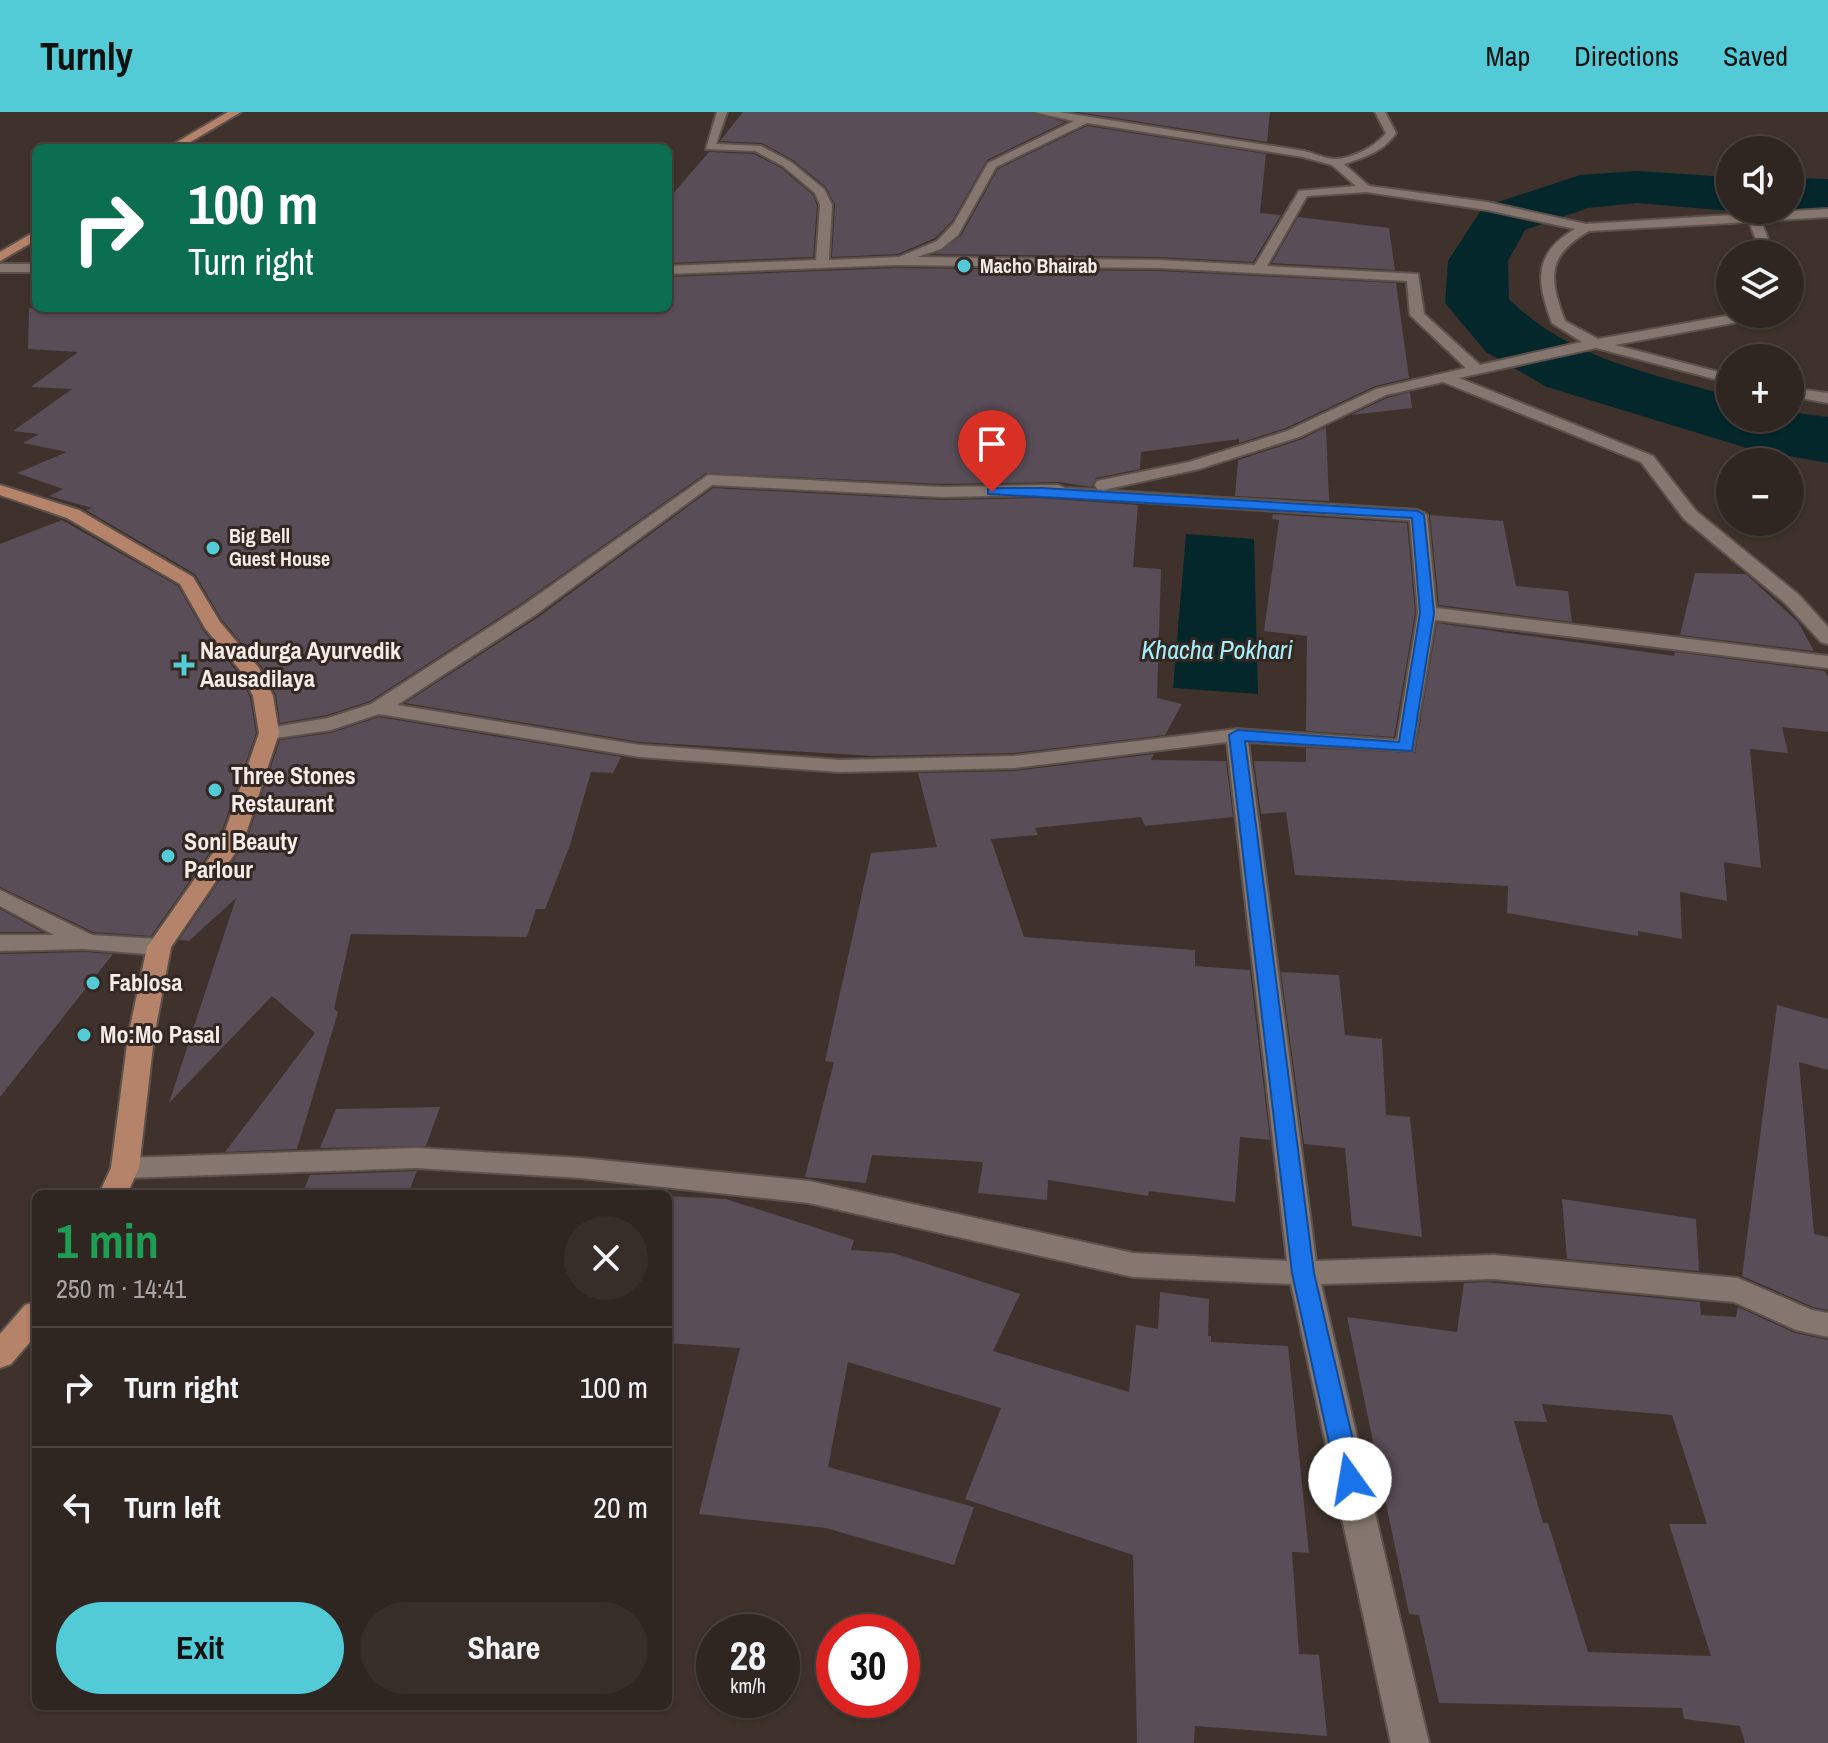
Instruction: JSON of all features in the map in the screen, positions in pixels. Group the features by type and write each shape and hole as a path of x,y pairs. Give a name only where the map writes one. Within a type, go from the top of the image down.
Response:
{"main road":[{"path":"179,144 236,112"},
{"path":"0,257 32,237"},
{"path":"0,490 73,514 187,581 212,624 249,668 263,696 269,733 233,840 159,947 141,1037 119,1181"},
{"path":"0,1355 32,1319"}],"street":[{"path":"722,112 710,147 757,148 787,164 820,191 826,205 822,264"},
{"path":"1039,112 1304,154 1336,163 1366,189"},
{"path":"1336,163 1384,143 1391,133 1380,112"},
{"path":"895,261 944,241 953,232 982,176 992,165 1084,120"},
{"path":"1259,269 1303,193 1366,189 1487,206 1586,228 1716,219"},
{"path":"1804,214 1828,213"},
{"path":"1586,228 1568,236 1551,254 1544,275 1559,323 1596,344 1716,375"},
{"path":"672,270 895,261 1104,263 1413,277 1417,315 1475,368"},
{"path":"0,268 32,268"},
{"path":"1043,492 1118,484 1193,466 1293,434 1381,392 1475,368 1716,322"},
{"path":"1443,377 1647,459 1690,515 1792,599 1828,638"},
{"path":"1804,394 1828,398"},
{"path":"269,733 331,724 378,708 528,611 708,480 942,492 1043,492 1418,515 1427,613 1406,747 1237,735 1014,762 840,766 640,751 378,708"},
{"path":"1427,613 1828,662"},
{"path":"1237,735 1303,1273 1410,1743"},
{"path":"0,897 87,942"},
{"path":"0,943 87,942 159,947"},
{"path":"119,1181 417,1158 581,1168 809,1192 1133,1265 1303,1273 1494,1267 1738,1290 1807,1321 1828,1325"}],"water":[{"name":"Khacha Pokhari","path":"1186,534 1254,539 1258,694 1173,688"}],"building":[{"path":"743,112 1031,112 1065,122 987,160 952,221 935,238 898,254 832,257 835,205 826,187 793,160 762,143 720,141"},
{"path":"1078,112 1270,112 1267,142"},
{"path":"1087,126 1266,154 1260,213 1281,215 1253,262 1159,257 935,254 961,236 998,169"},
{"path":"709,152 754,154 781,168 813,195 817,206 813,257 672,263 672,195"},
{"path":"1298,217 1389,228 1395,270 1272,263"},
{"path":"895,268 1159,271 1396,283 1409,378 1375,386 1286,428 1239,443 1239,439 1141,452 1140,469 1096,478 1092,487 1058,482 942,484 706,473 519,605 370,701 327,715 280,723 276,695 262,667 222,620 195,574 86,510 92,508 49,496 63,489 17,473 67,452 23,443 39,434 13,431 72,389 31,387 78,352 28,349 29,308 32,312 672,312 672,277"},
{"path":"1410,392 1412,408 1351,415 1387,398"},
{"path":"1326,427 1329,501 1235,496 1238,460 1300,440"},
{"path":"713,488 942,500 1037,498 1138,505 1133,567 1161,569 1157,698 1182,704 1165,735 1014,753 873,756 640,742 405,703 537,618"},
{"path":"1273,514 1407,523 1415,613 1394,737 1306,731 1307,636 1264,631 1279,520 1272,519"},
{"path":"1430,515 1503,521 1516,586 1568,591 1572,622 1439,605"},
{"path":"62,520 178,586 203,630 237,672 250,697 256,733 219,839 151,936 93,932 0,887 0,544"},
{"path":"1695,573 1746,574 1798,622 1814,651 1680,635"},
{"path":"1437,623 1674,656 1675,652 1825,671 1828,677 1828,732 1782,727 1788,753 1750,749 1761,868 1724,862 1727,901 1680,892 1682,939 1638,931 1638,936 1507,913 1508,886 1295,875 1286,812 1261,814 1254,761 1306,762 1306,748 1415,753"},
{"path":"379,717 621,757 613,773 591,772 570,845 545,909 536,909 527,937 351,934 334,1009 338,1012 297,1149 225,1152 315,1033 272,996 169,1103 236,898 189,941 179,940 246,842 280,740 331,733"},
{"path":"1154,754 1151,760 1226,761 1233,817 1145,826 1141,817 1035,828 1038,835 991,839 1024,937 1195,950 1195,966 1250,970 1270,1140 1240,1137 1235,1202 1149,1191 1148,1196 1048,1180 1047,1200 978,1193 983,1162 872,1155 866,1183 805,1177 834,1062 825,1061 871,853 937,847 918,773 1014,771"},
{"path":"0,909 42,932 0,932"},
{"path":"0,954 113,954 0,1097"},
{"path":"1281,972 1339,975 1345,1035 1382,1039 1386,1115 1410,1117 1422,1237 1352,1226 1345,1148 1304,1144"},
{"path":"1777,1005 1828,1019 1828,1070 1799,1062 1814,1234 1828,1237 1828,1310 1813,1307 1742,1276"},
{"path":"440,1107 426,1146 320,1148 336,1109"},
{"path":"417,1171 410,1190 304,1190 310,1175"},
{"path":"672,1196 726,1199 854,1240 851,1250 893,1253 1020,1294 993,1351 1129,1392 1136,1325 1158,1329 1160,1292 1209,1299 1208,1336 1211,1336 1211,1342 1288,1346 1309,1553 1292,1552 1299,1654 1319,1655 1327,1736 1195,1726 1194,1743 1137,1743 1133,1555 965,1499 1001,1408 848,1362 828,1467 974,1507 954,1565 826,1528 699,1514 740,1348 672,1343"},
{"path":"1562,1199 1696,1219 1699,1271 1567,1259"},
{"path":"1486,1282 1700,1302 1701,1315 1736,1317 1738,1307 1795,1333 1828,1340 1828,1743 1745,1743 1740,1726 1684,1719 1682,1708 1439,1703 1419,1615 1409,1614 1347,1317 1457,1332 1464,1283","holes":["1542,1404 1672,1415 1707,1524 1669,1524 1711,1656 1588,1652 1548,1523 1543,1523 1514,1421 1547,1422"]}],"waterway":[{"path":"1716,193 1637,187 1580,192 1503,219 1478,261 1477,303 1510,338 1572,372 1776,433 1828,440"},
{"path":"1804,195 1828,196"}],"place":[{"name":"Macho Bhairab","path":"964,266"},
{"name":"Big Bell Guest House","path":"213,548"},
{"name":"Navadurga Ayurvedik Aausadilaya","path":"184,665"},
{"name":"Three Stones Restaurant","path":"215,790"},
{"name":"Soni Beauty Parlour","path":"168,856"},
{"name":"Fablosa","path":"93,983"},
{"name":"Mo:Mo Pasal","path":"84,1035"}],"route":[{"path":"992,492 1043,492 1418,515 1427,613 1406,747 1237,735 1303,1273 1350,1479"}]}
